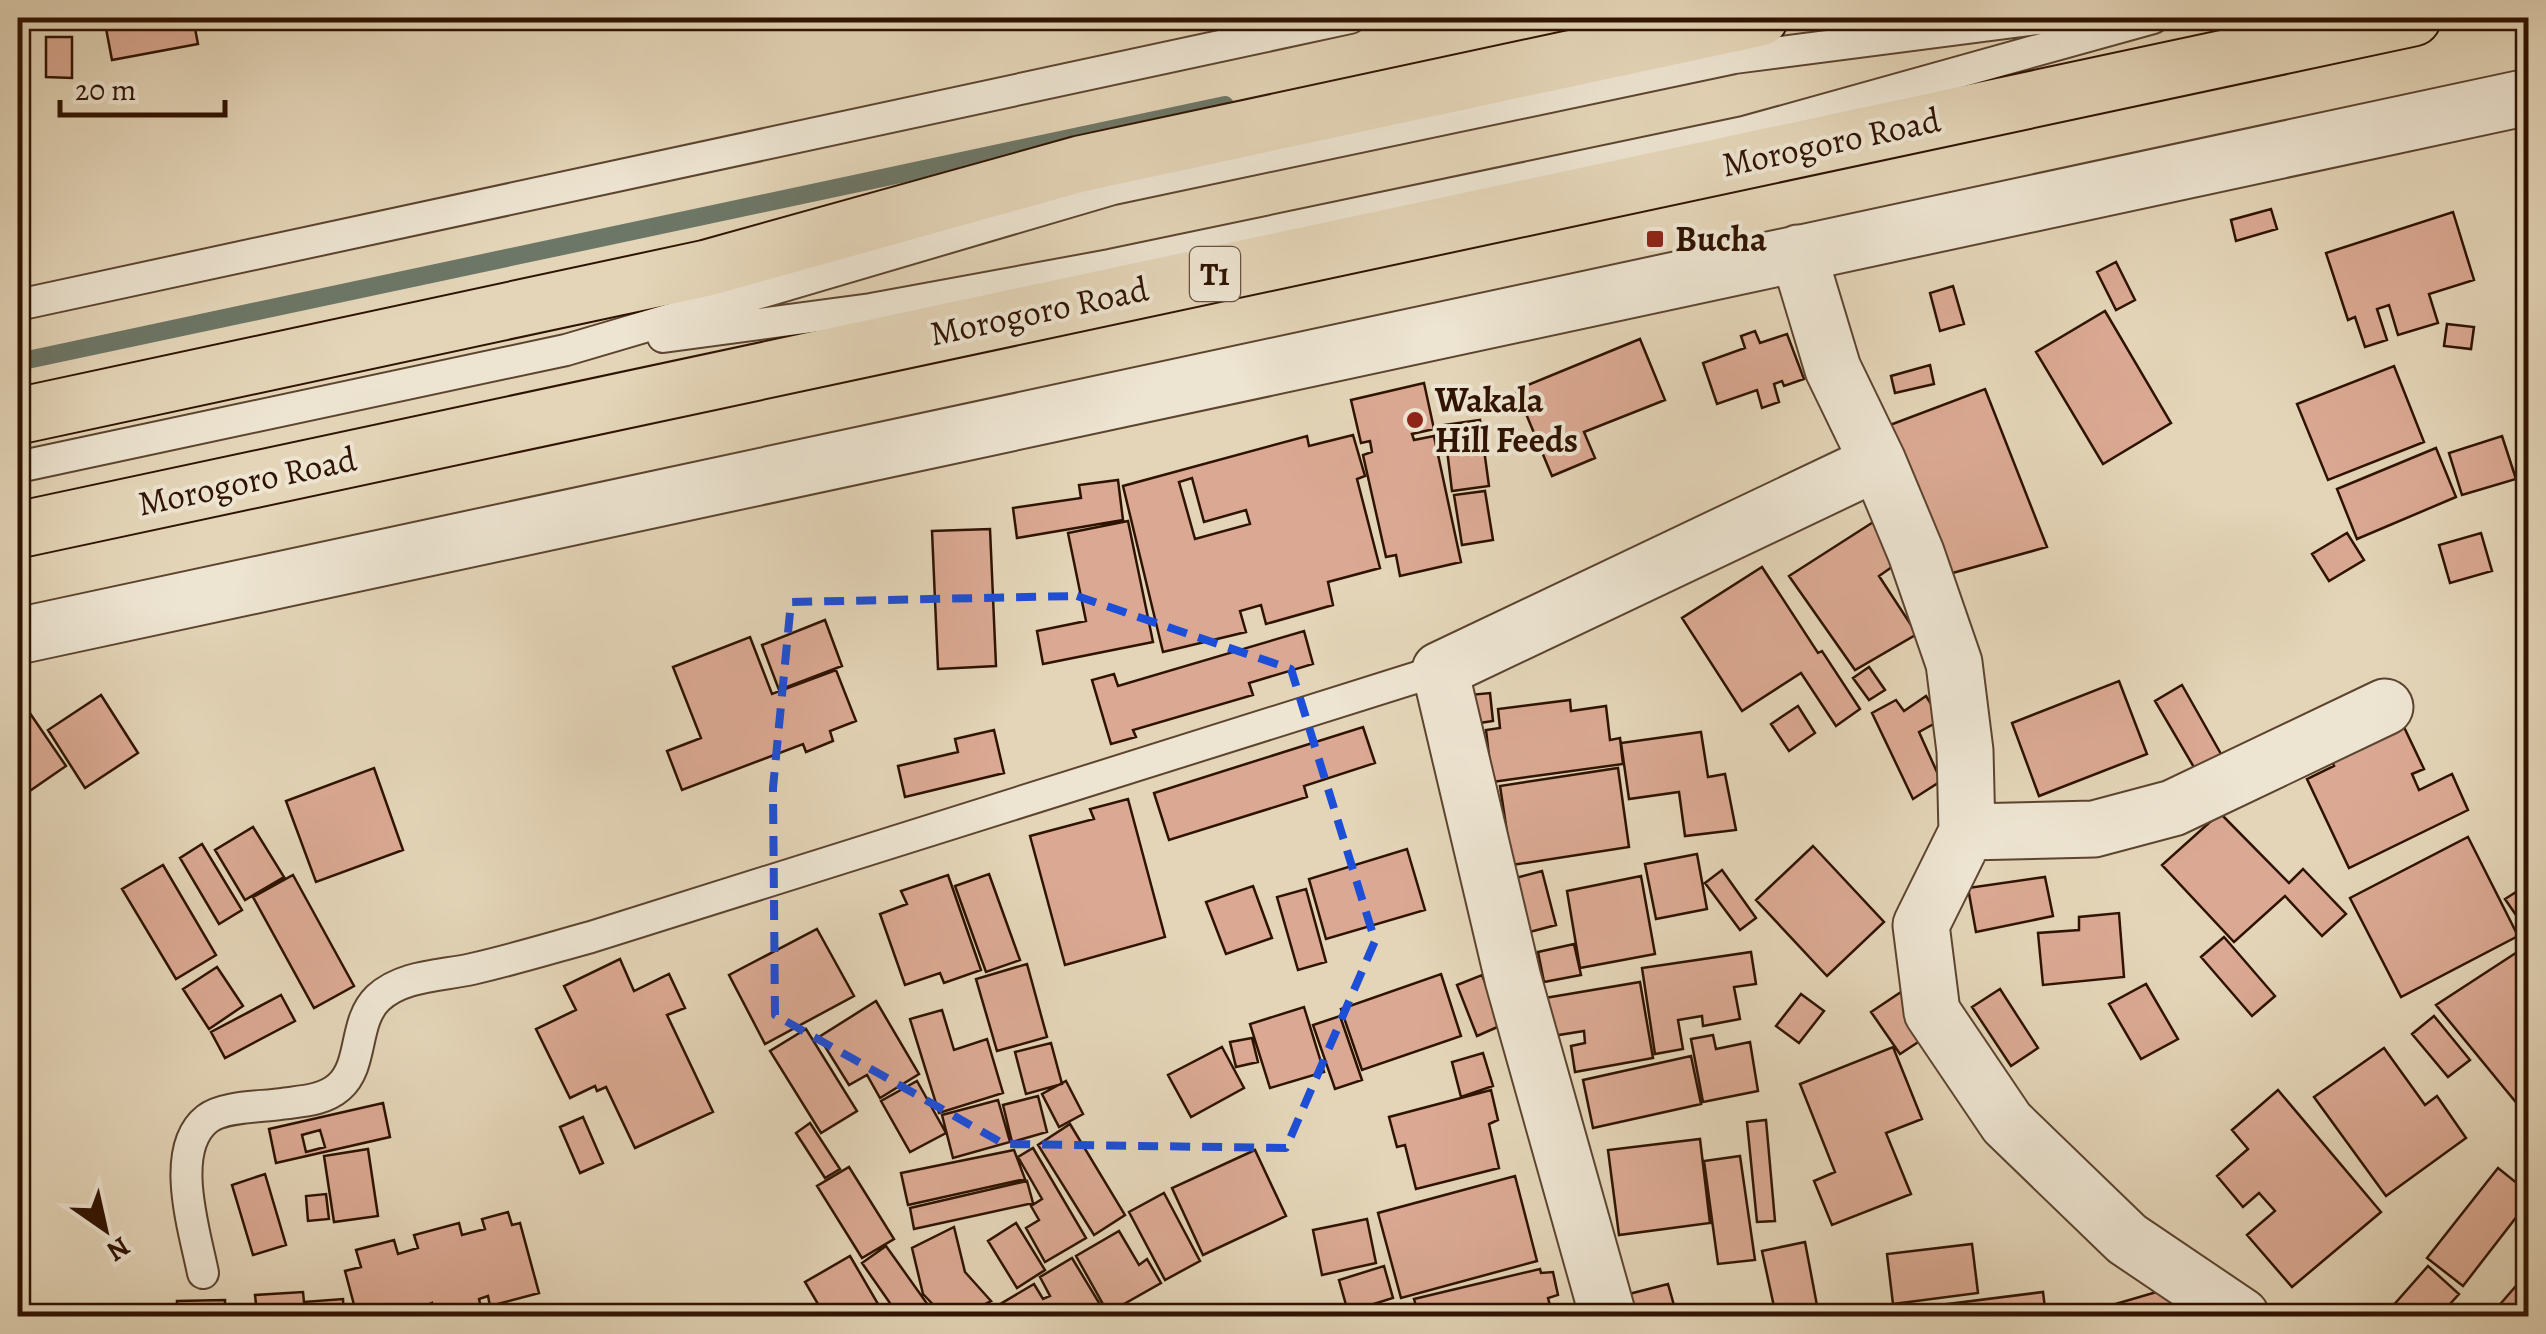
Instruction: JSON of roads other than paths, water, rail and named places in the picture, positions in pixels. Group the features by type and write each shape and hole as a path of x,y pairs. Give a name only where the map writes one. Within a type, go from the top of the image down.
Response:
{"highway":[{"path":"18,416 706,268 1080,164 1760,18"},
{"name":"Morogoro Road","path":"18,530 2413,18"}],"street":[{"path":"18,636 2528,97"},
{"path":"1798,253 1832,370 1878,462 1916,554 1954,663 1965,751 1967,832 1921,925 1932,1012 2007,1123 2127,1239 2240,1316"},
{"path":"1608,1316 1513,979 1440,670 1878,462"},
{"path":"1967,832 2094,828 2173,808 2386,707"}],"lane":[{"path":"18,305 1350,18"},
{"name":"Morogoro Road","path":"566,350 1113,188 1734,58 2045,18"},
{"name":"Morogoro Road","path":"18,468 566,350 871,308 1245,236 1744,132 2153,18"},
{"path":"203,1273 184,1177 191,1142 207,1118 324,1097 341,1086 352,1069 358,1033 376,1000 396,985 590,937 1440,670"}],"waterway":[{"path":"18,362 1225,105"}],"place":[{"name":"Bucha","path":"1655,239"},
{"name":"Wakala Hill Feeds","path":"1415,420"}]}
